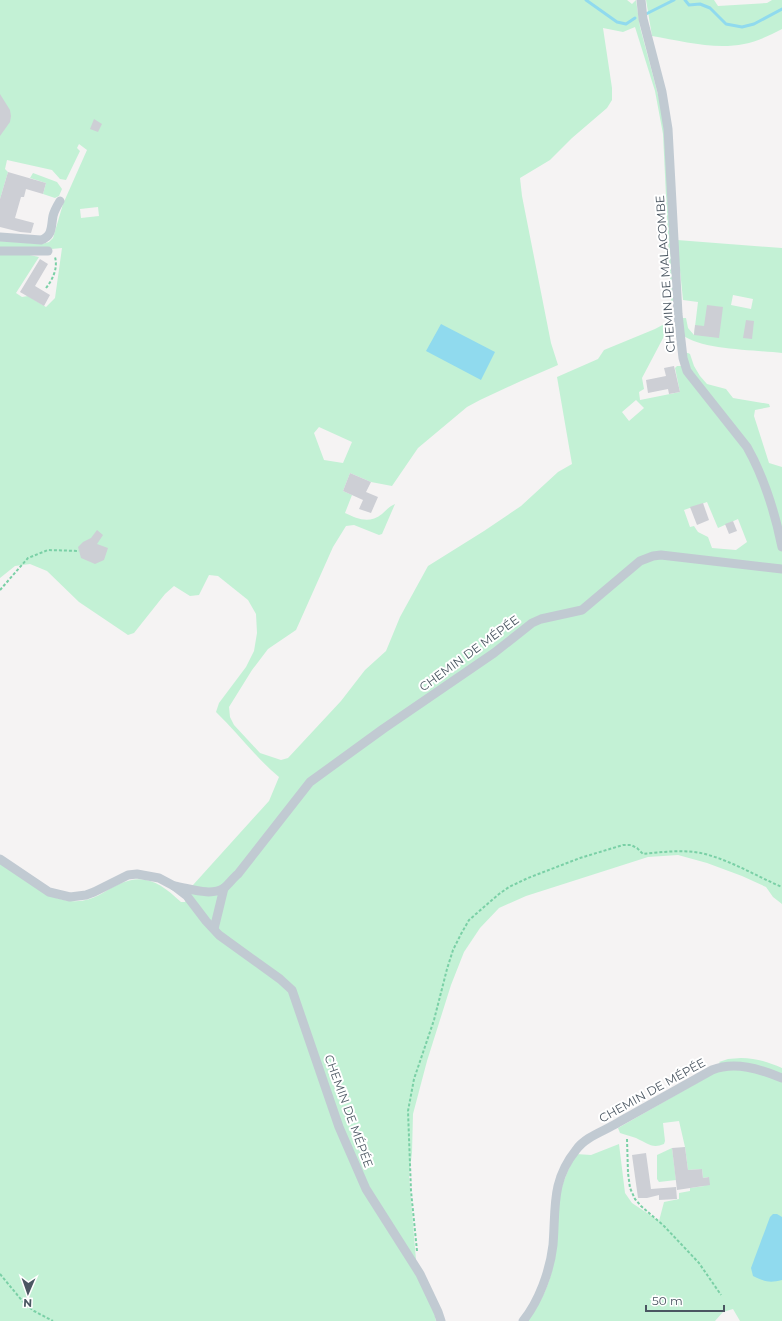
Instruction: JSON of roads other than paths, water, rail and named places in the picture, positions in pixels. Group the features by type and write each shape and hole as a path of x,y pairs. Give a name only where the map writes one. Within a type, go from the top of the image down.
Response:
{"street":[{"name":"CHEMIN DE MALACOMBE","path":"641,0 643,19 662,92 668,129 677,306 682,358 687,371 747,447 755,460 776,521 782,546"},
{"path":"0,237 41,240 45,238 48,236 52,228 53,216 60,201"},
{"path":"0,251 48,251"},
{"name":"CHEMIN DE MÉPÉE","path":"224,888 238,874 310,782 494,652 532,623 541,619 582,610 640,561 653,556 661,555 782,569"},
{"path":"0,859 49,892 70,897 86,895 128,875 137,874 159,878 174,886 208,892 224,888"},
{"name":"CHEMIN DE MÉPÉE","path":"174,886 187,896 219,934 280,979 292,990 339,1127 366,1189 420,1274 441,1321"},
{"path":"214,929 224,888"},
{"name":"CHEMIN DE MÉPÉE","path":"523,1321 539,1294 552,1254 554,1205 558,1183 563,1170 580,1145 587,1139 712,1070 722,1066 732,1065 756,1069 782,1078"}],"water":[{"path":"441,324 495,352 481,380 426,351"},
{"path":"773,1214 777,1214 782,1217 782,1280 771,1282 764,1281 753,1276 751,1268 770,1217"}],"waterway":[{"path":"586,0 617,22 626,24 635,18"},
{"path":"644,15 674,0"},
{"path":"685,0 689,5 700,4 710,8 726,24 742,27 754,24 782,9"}]}
